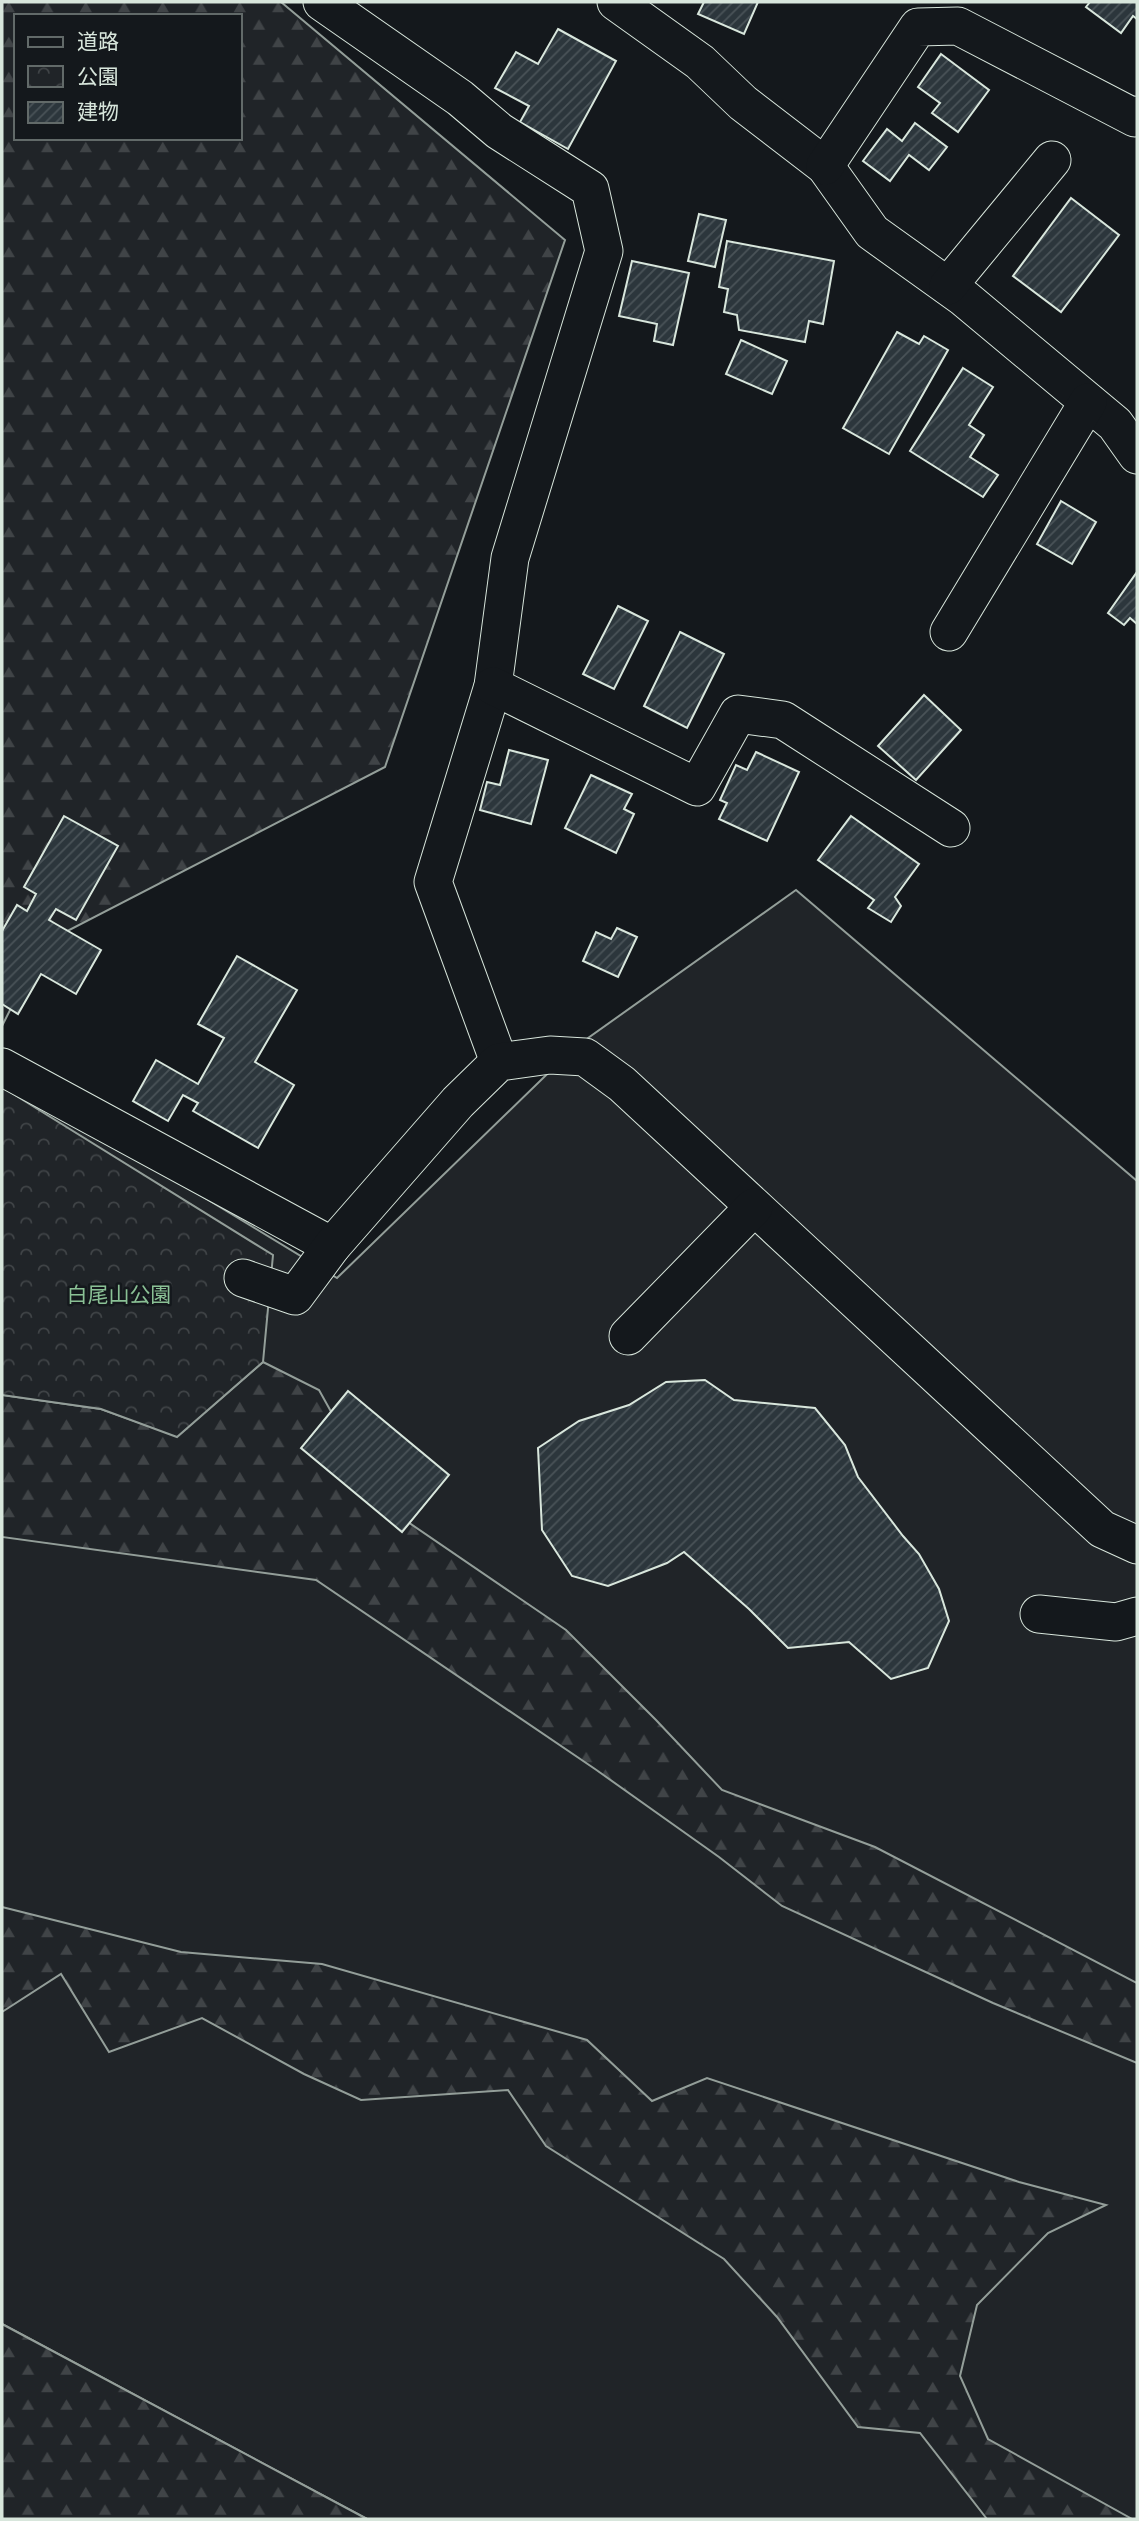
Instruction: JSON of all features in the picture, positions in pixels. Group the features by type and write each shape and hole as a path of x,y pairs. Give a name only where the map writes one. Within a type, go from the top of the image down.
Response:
{"street":[{"path":"322,2 460,98 499,131 590,189 604,251 510,558 493,686 433,882 499,1062"},
{"path":"616,2 700,62 743,103 825,166 872,232 948,286 1115,424 1137,456"},
{"path":"825,166 918,27 958,26 1135,118 1137,115"},
{"path":"948,286 1052,160"},
{"path":"949,632 1088,402"},
{"path":"493,686 697,787 738,713 783,720 951,828"},
{"path":"243,1278 295,1296 332,1246 458,1102 499,1062 550,1055 585,1057 622,1084 1102,1529 1137,1545"},
{"path":"2,1067 332,1246"},
{"path":"628,1336 754,1207"},
{"path":"1039,1614 1116,1622 1137,1616"}],"green space":[{"path":"2,2 281,2 565,240 385,767 44,943 2,1026 2,972 38,947 2,969"},
{"path":"796,890 1137,1181 1137,2519 367,2519 2,2324 2,1075 337,1278 574,1048"},
{"name":"白尾山公園","path":"2,1087 273,1255 263,1362 177,1437 101,1409 2,1395"},
{"path":"263,1362 319,1390 383,1505 566,1630 722,1790 875,1847 1137,1983 1137,2063 993,2003 782,1906 719,1857 595,1769 316,1580 2,1537 2,1395 101,1409 177,1436"},
{"path":"2,1907 181,1952 322,1964 587,2040 652,2101 707,2078 1019,2182 1106,2205 1048,2233 977,2305 960,2376 988,2439 1132,2519 987,2519 920,2433 858,2427 777,2317 724,2259 546,2146 508,2090 361,2100 304,2074 202,2018 109,2052 61,1974 2,2012"},
{"path":"2,2324 367,2519 2,2519"}],"building":[{"path":"704,2 758,2 744,34 698,14"},
{"path":"1090,2 1137,2 1137,19 1133,16 1121,33 1086,7"},
{"path":"558,29 616,61 568,149 520,122 529,106 495,88 516,52 538,64"},
{"path":"941,54 989,90 958,132 932,113 940,103 918,87"},
{"path":"915,123 947,147 929,170 909,155 890,181 863,161 887,129 902,141"},
{"path":"1071,198 1119,235 1061,312 1013,276"},
{"path":"699,214 726,220 715,267 688,261"},
{"path":"727,241 834,261 823,324 809,321 805,342 739,330 737,315 724,312 728,289 719,287"},
{"path":"632,261 689,273 673,345 654,341 657,324 619,316"},
{"path":"897,332 919,344 924,336 948,350 889,454 843,428"},
{"path":"741,340 787,361 772,394 726,374"},
{"path":"963,368 993,387 969,425 984,435 970,457 998,475 983,497 910,451"},
{"path":"1061,501 1096,522 1072,564 1037,544"},
{"path":"1137,572 1137,624 1130,618 1124,625 1108,613"},
{"path":"618,606 648,621 614,689 583,674"},
{"path":"680,632 724,654 687,728 644,706"},
{"path":"924,695 961,730 916,780 878,746"},
{"path":"509,750 548,760 531,824 480,810 487,782 500,785"},
{"path":"756,752 799,772 767,841 719,819 727,803 720,800 736,765 747,770"},
{"path":"591,775 632,794 624,809 634,814 616,853 565,828"},
{"path":"64,816 118,846 76,920 56,909 49,920 101,950 76,994 41,974 18,1014 2,1004 2,931 17,905 27,911 36,894 24,887"},
{"path":"851,816 919,864 895,897 901,906 891,922 868,908 874,900 818,860"},
{"path":"617,928 637,937 618,977 583,961 596,932 611,939"},
{"path":"237,956 297,990 255,1062 294,1085 258,1148 193,1111 198,1103 183,1095 168,1121 133,1101 156,1060 198,1084 224,1038 198,1024"},
{"path":"705,1380 734,1400 815,1408 845,1445 858,1477 919,1554 939,1589 949,1621 928,1668 891,1679 849,1642 788,1648 749,1609 684,1552 667,1563 608,1586 572,1576 542,1530 538,1448 579,1421 629,1405 666,1382"},
{"path":"348,1391 449,1475 402,1532 301,1448"}]}
